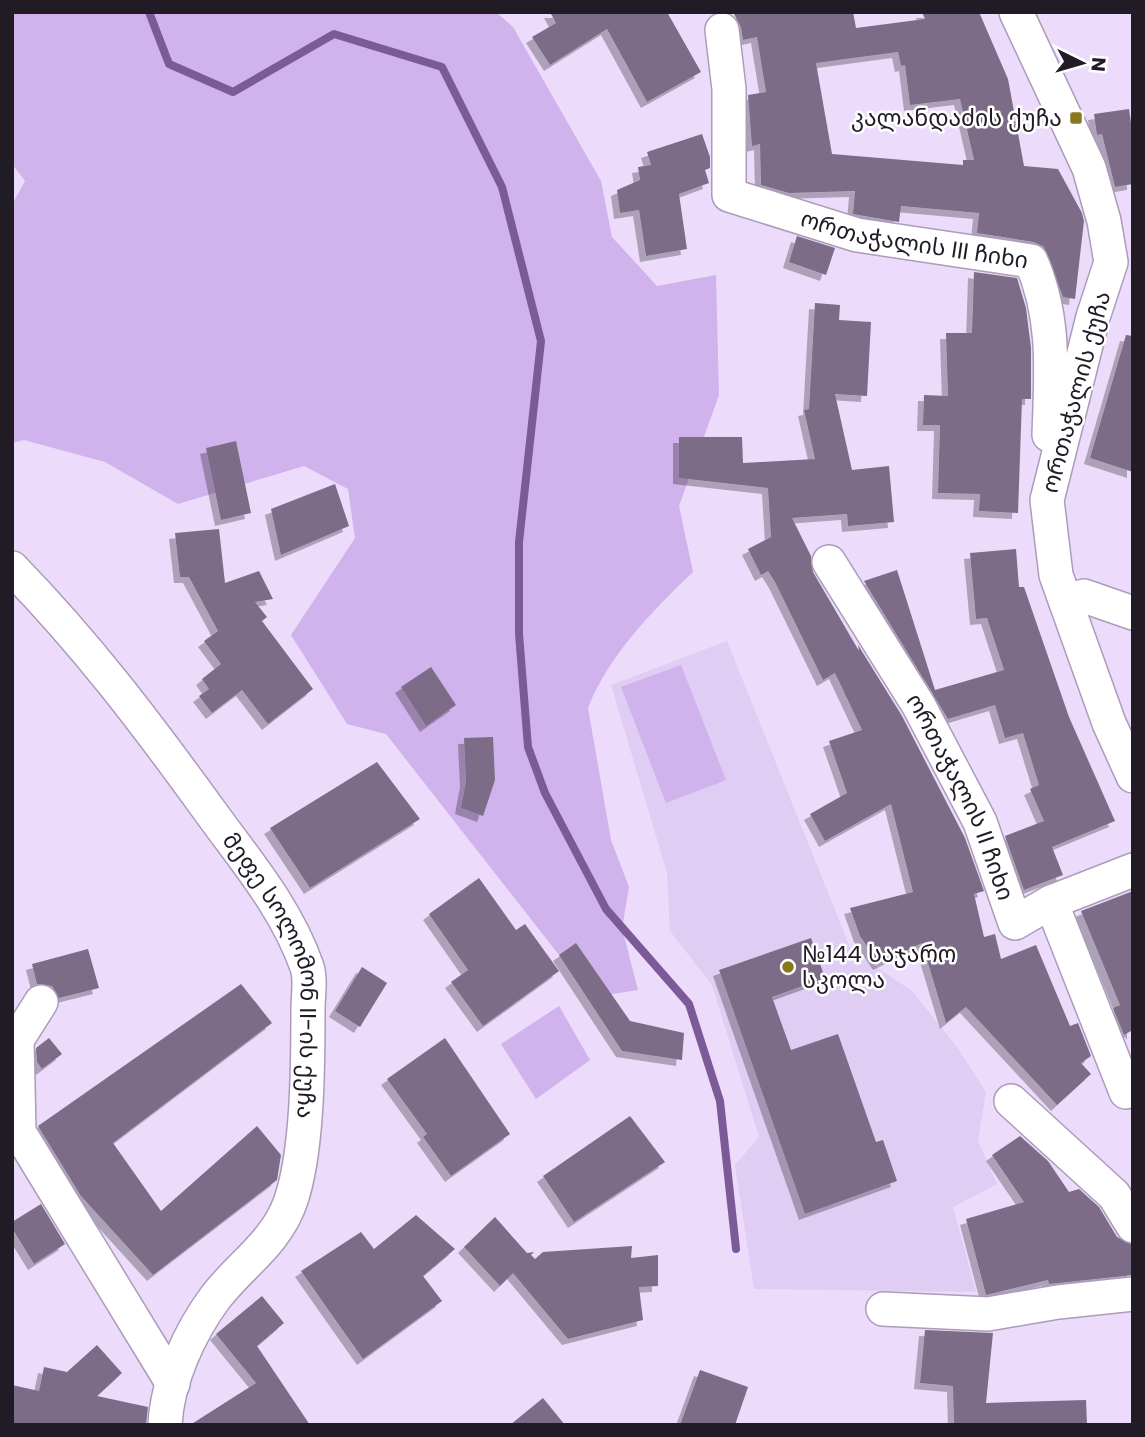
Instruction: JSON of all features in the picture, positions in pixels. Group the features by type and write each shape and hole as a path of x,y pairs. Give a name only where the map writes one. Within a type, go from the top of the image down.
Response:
{"street":[{"name":"ორთაჭალის ქუჩა","path":"1016,12 1089,168 1104,221 1122,263 1093,317 1046,500 1051,551 1066,602 1133,776"},
{"name":"ორთაჭალის III ჩიხი","path":"722,30 729,89 729,195 857,235 1031,261 1043,289 1052,342 1046,500"},
{"name":"ორთაჭალის II ჩიხი","path":"829,562 919,706 980,822 1014,923 1051,902 1133,870"},
{"name":"მეფე სოლომონ II-ის ქუჩა","path":"12,568 58,615 140,713 283,913 308,970 308,1066 298,1162 290,1203 271,1240 215,1298 192,1335 173,1384 165,1425"},
{"path":"1066,602 1084,597 1133,613"},
{"path":"1051,902 1126,1092"},
{"path":"41,1002 17,1040 19,1132 173,1384"},
{"path":"1011,1101 1114,1195 1133,1226"},
{"path":"883,1309 988,1314 1058,1302 1133,1294"}],"shaded area":[{"path":"12,12 496,12 513,27 601,181 612,237 657,286 716,275 719,395 679,506 693,572 647,618 619,652 588,708 611,840 629,887 622,928 638,990 600,996 559,955 386,734 347,724 291,635 355,538 348,489 304,466 178,504 105,462 24,440 12,443 12,205 25,181 12,164"},
{"name":"№144 საჯარო სკოლა","path":"727,641 851,950 912,991 957,1047 986,1092 978,1141 997,1184 953,1207 976,1292 754,1289 735,1165 759,1137 712,985 670,931 667,873 611,685"},
{"path":"681,665 726,780 666,803 621,687"},
{"path":"559,1006 590,1060 536,1099 501,1044"}],"building":[{"path":"550,12 667,12 701,72 647,102 607,29 550,65 532,37 556,23"},
{"path":"733,12 853,12 856,28 925,19 922,12 979,12 1008,79 1024,166 1058,169 1082,213 1084,221 1075,299 1063,297 1044,247 1034,242 977,233 979,213 901,206 899,222 853,214 855,191 789,193 761,185 760,144 752,146 748,95 766,92 757,37 743,40 741,27","holes":["898,52 901,66 905,65 910,105 960,99 974,160 963,160 963,165 832,154 816,63"]},
{"path":"1129,109 1133,137 1133,184 1115,187 1102,134 1097,135 1094,114"},
{"path":"702,134 710,157 710,168 705,170 709,183 679,194 687,249 646,256 639,210 620,213 617,190 640,180 638,167 651,165 647,152"},
{"path":"797,236 835,248 826,275 789,262"},
{"path":"974,272 1017,278 1026,308 1031,348 1031,399 1022,399 1018,513 979,511 980,494 938,493 940,425 923,425 924,395 948,396 946,333 972,333"},
{"path":"815,303 840,305 839,320 871,322 867,396 835,394 852,470 889,466 894,522 848,526 847,514 792,518 811,556 813,572 859,651 858,645 902,716 965,838 984,891 974,894 984,937 995,934 1001,959 1036,945 1070,1026 1078,1023 1091,1056 1081,1063 1091,1074 1057,1105 966,1007 946,1023 922,943 879,964 860,936 850,908 913,892 891,804 825,841 810,814 847,793 829,741 862,730 835,673 823,680 775,582 768,571 761,575 748,549 771,537 768,488 679,478 679,437 742,437 743,463 815,459 804,410 809,409"},
{"path":"1126,335 1133,336 1133,472 1090,458"},
{"path":"236,441 251,513 221,520 206,448"},
{"path":"335,484 349,526 281,555 271,509"},
{"path":"219,529 225,583 259,571 273,599 255,602 267,617 262,621 313,689 268,724 242,690 212,713 199,696 209,689 202,679 221,664 204,641 218,631 189,577 180,577 175,533"},
{"path":"1016,549 1019,587 1024,587 1069,717 1115,821 1052,847 1063,875 1024,890 1005,836 1044,821 1030,789 1039,785 1023,733 1005,738 995,705 948,719 864,581 897,570 935,690 1004,670 987,618 976,619 970,553"},
{"path":"431,667 456,705 426,726 401,687"},
{"path":"493,737 495,780 483,816 461,808 466,781 464,738"},
{"path":"377,762 420,819 310,888 270,828"},
{"path":"479,878 516,930 525,924 559,971 483,1026 451,982 468,970 429,914"},
{"path":"1133,891 1133,1034 1131,1031 1124,1035 1113,1008 1120,1005 1081,911"},
{"path":"811,938 825,978 772,997 791,1050 838,1034 876,1142 883,1140 897,1181 805,1214 719,970"},
{"path":"576,943 630,1021 684,1033 682,1060 622,1051 559,955"},
{"path":"88,949 99,988 59,998 52,986 37,984 32,964"},
{"path":"362,967 387,983 360,1027 335,1011"},
{"path":"241,984 272,1023 113,1143 161,1211 257,1126 281,1155 277,1180 153,1275 81,1196 38,1126"},
{"path":"49,1038 62,1054 42,1069 37,1062 36,1048"},
{"path":"445,1038 510,1134 451,1176 423,1137 427,1134 387,1079"},
{"path":"630,1116 665,1162 574,1222 543,1176"},
{"path":"1020,1136 1048,1161 1069,1192 1079,1189 1099,1207 1117,1237 1133,1245 1133,1275 1049,1284 1048,1280 986,1295 966,1219 1024,1202 992,1155"},
{"path":"41,1204 65,1244 34,1264 12,1228 12,1222"},
{"path":"416,1215 455,1249 423,1276 442,1301 363,1359 301,1271 361,1232 374,1249"},
{"path":"495,1217 527,1253 534,1252 531,1255 535,1259 543,1252 632,1246 631,1258 658,1255 658,1286 639,1287 643,1320 568,1339 513,1273 500,1286 464,1247"},
{"path":"262,1296 284,1323 257,1346 310,1425 190,1425 256,1383 216,1334"},
{"path":"925,1330 993,1333 986,1403 1086,1400 1087,1425 954,1425 953,1386 920,1383"},
{"path":"97,1345 122,1373 97,1396 148,1407 146,1425 12,1425 12,1385 39,1391 44,1367 67,1372"},
{"path":"700,1370 748,1387 735,1425 680,1425"},
{"path":"543,1398 565,1425 510,1425"}],"waterway":[{"path":"149,12 169,64 233,92 334,34 442,67 502,187 541,341 519,542 519,634 528,747 545,793 606,909 689,1004 720,1101 736,1249"}],"place":[{"name":"კალანდაძის ქუჩა","path":"1076,118"},
{"name":"№144 საჯარო სკოლა","path":"788,967"}]}
